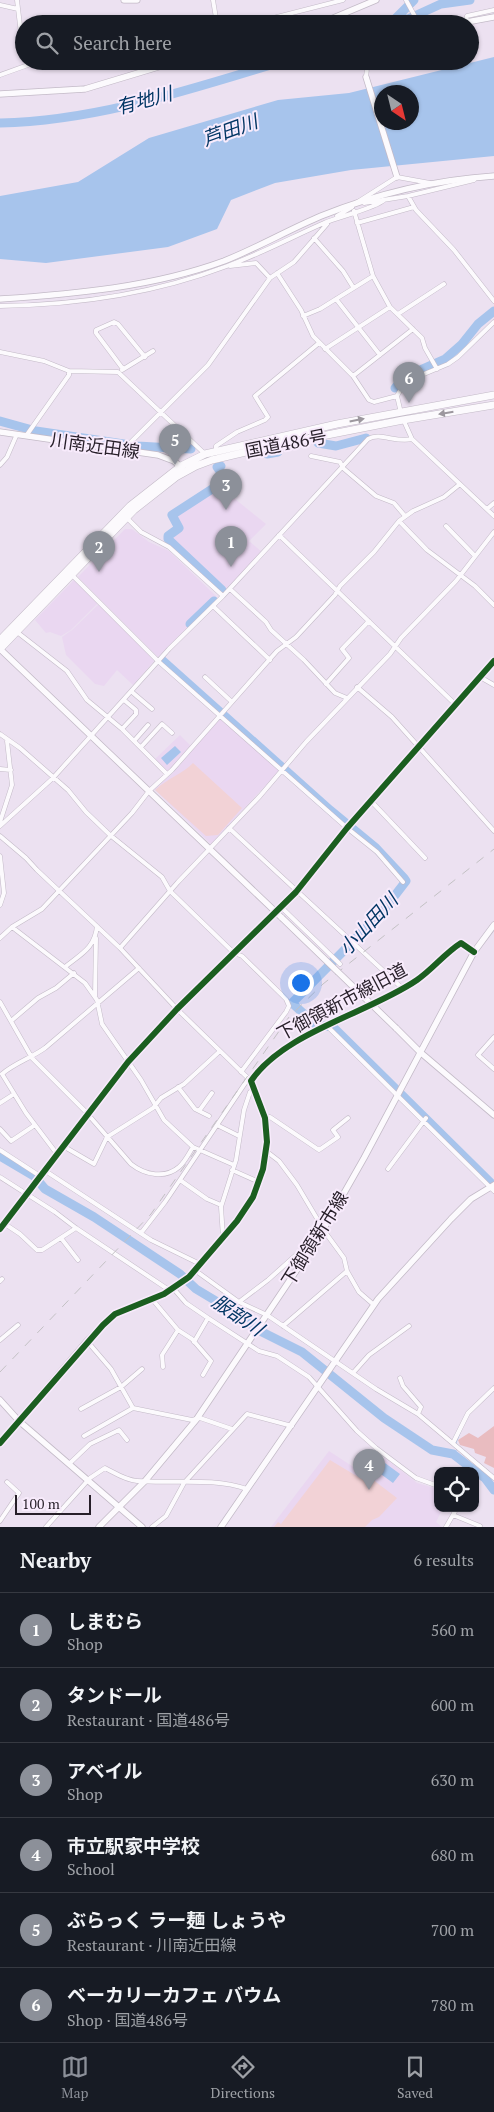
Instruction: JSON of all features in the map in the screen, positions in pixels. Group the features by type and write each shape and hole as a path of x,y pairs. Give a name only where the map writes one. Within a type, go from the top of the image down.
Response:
{"highway":[{"name":"国道486号","path":"183,469 226,456 494,395"},
{"name":"国道486号","path":"0,649 124,516 205,454 402,416 494,405"},
{"name":"国道486号","path":"0,640 70,572"}],"street":[{"path":"17,0 19,15"},
{"path":"124,0 137,0"},
{"path":"213,0 216,15"},
{"path":"284,15 343,0"},
{"path":"340,15 376,0"},
{"path":"406,0 414,15"},
{"path":"0,5 18,9"},
{"path":"472,15 494,10"},
{"path":"479,19 494,17"},
{"path":"0,75 15,67"},
{"path":"0,94 85,90 149,70"},
{"path":"368,70 366,77 397,177"},
{"path":"0,299 84,292 136,284 192,271 226,260 356,204 433,183 494,176"},
{"path":"125,448 208,365 270,278 294,262 331,220 397,177 433,183"},
{"path":"356,204 408,196 474,180 475,177"},
{"path":"408,196 414,207 454,250 494,301"},
{"path":"230,266 331,220 384,200"},
{"path":"358,223 414,207"},
{"path":"354,212 373,276 390,308 422,338 437,368"},
{"path":"314,238 343,271 353,287"},
{"path":"0,306 54,303 135,291 192,278 230,266 256,263 270,278"},
{"path":"192,271 219,269"},
{"path":"277,274 313,336 352,376 369,400 374,402 397,396"},
{"path":"303,316 336,299 373,276"},
{"path":"398,314 444,284"},
{"path":"336,299 380,355"},
{"path":"325,349 358,326 390,308"},
{"path":"123,369 96,333 96,330 114,322 118,324 145,356"},
{"path":"494,322 458,357 405,382 397,396 402,416 412,438 494,516"},
{"path":"352,376 413,329"},
{"path":"216,452 216,446 237,432 266,420 268,417 255,396 319,343"},
{"path":"0,352 44,361 69,371 118,372 153,351"},
{"path":"26,436 69,375 69,371"},
{"path":"118,372 205,454"},
{"name":"川南近田線","path":"0,432 125,448 158,455 183,469"},
{"path":"0,465 7,457 17,434"},
{"path":"0,826 53,778 92,737 342,465 373,436 402,442 412,438"},
{"path":"311,456 334,460 342,465 376,496 394,502 405,516"},
{"path":"0,938 12,927 42,909 132,813 149,791 270,660 296,637 405,516 412,511 436,502 460,484"},
{"path":"487,510 494,503"},
{"path":"124,516 141,532 169,547 223,596"},
{"path":"399,522 427,550 494,605"},
{"path":"446,526 475,556"},
{"path":"120,948 357,687 390,654 394,646 460,576 494,532"},
{"path":"279,535 455,704"},
{"path":"70,572 159,662 347,828 377,852 403,882"},
{"path":"230,588 335,693 347,698"},
{"path":"213,606 270,660"},
{"path":"326,684 349,658 342,649 369,621"},
{"path":"16,631 67,671 87,700 122,729 166,774"},
{"path":"0,649 420,1052 494,1115"},
{"path":"0,1230 128,1062 177,1009 296,892 347,828 494,661"},
{"path":"204,677 232,702"},
{"path":"480,677 494,685"},
{"path":"357,687 392,718 494,831"},
{"path":"132,692 152,709"},
{"path":"122,729 136,714 136,710 124,700"},
{"path":"134,741 148,724"},
{"path":"141,747 162,724 172,733"},
{"path":"0,734 7,741 20,748 53,778 110,835 162,877 170,891 234,953 242,956 286,999 289,1006 241,1072"},
{"path":"0,822 12,785 7,741"},
{"path":"0,769 11,770"},
{"path":"371,801 425,858"},
{"path":"229,828 402,988"},
{"path":"0,836 26,858 58,891 120,948 177,1009 250,1080 265,1118 266,1151 259,1182 253,1197 237,1221 200,1264 196,1272 152,1299 130,1306 115,1314 87,1341 0,1443"},
{"path":"0,856 4,894 0,905"},
{"path":"281,907 338,963"},
{"name":"下御領新市線","path":"99,1527 145,1480 196,1420 302,1263 323,1230 474,952 494,925"},
{"path":"95,996 97,926"},
{"path":"12,927 24,938 74,973 95,996 102,1024 127,1058 164,1120 193,1147 259,1182"},
{"path":"65,967 92,945 96,938"},
{"name":"下御領新市線旧道","path":"141,1233 217,1125 266,1061 327,1026 417,980 461,943 474,952"},
{"path":"57,1154 35,1126 1,1074 14,1064 32,1058 138,968"},
{"path":"11,1021 38,998 56,988 74,973"},
{"path":"0,1002 32,1058 141,1172 160,1174 180,1166 193,1147"},
{"path":"221,1527 374,1305 471,1199 493,1188 425,1119 397,1095 327,1026"},
{"path":"494,1037 478,1055 494,1069"},
{"path":"63,1146 94,1164 107,1137 156,1105 161,1098 178,1087 220,1051"},
{"path":"178,1087 188,1102 209,1116"},
{"path":"222,1237 221,1205 233,1168 244,1110 250,1092 254,1090"},
{"path":"199,1111 212,1093"},
{"path":"0,1103 14,1094"},
{"path":"265,1118 270,1117 319,1150 338,1137 333,1130 348,1118"},
{"path":"388,1170 425,1119"},
{"path":"217,1125 240,1136"},
{"path":"0,1129 11,1141 35,1126"},
{"path":"0,1150 40,1176"},
{"path":"266,1151 278,1160 297,1185 323,1230 344,1258 347,1270 359,1292 374,1305"},
{"path":"44,1170 141,1233 200,1264"},
{"path":"0,1178 27,1193 76,1228 171,1289 186,1303 248,1344 276,1356 309,1377 357,1431 376,1448 416,1478 434,1485"},
{"path":"180,1180 206,1199 221,1205"},
{"path":"4,1224 20,1234 37,1250 42,1250 76,1228"},
{"path":"61,1238 78,1260"},
{"path":"239,1302 268,1280 306,1246"},
{"path":"294,1257 302,1263"},
{"path":"282,1326 347,1270"},
{"path":"196,1272 239,1302 267,1315 334,1365 353,1374 418,1414 494,1478"},
{"path":"152,1299 178,1330 194,1342 212,1361 203,1375"},
{"path":"194,1342 208,1318"},
{"path":"0,1340 18,1325"},
{"path":"353,1374 369,1355 409,1326"},
{"path":"163,1367 162,1354 178,1330"},
{"path":"87,1341 110,1369 133,1408"},
{"path":"81,1409 121,1387 142,1370"},
{"path":"400,1378 403,1386 421,1407 418,1414"},
{"path":"453,1443 468,1413 494,1388"},
{"path":"0,1400 19,1421 142,1527"},
{"path":"84,1436 133,1408 196,1420 200,1418 232,1429"},
{"path":"152,1527 166,1516 187,1480 247,1414 292,1426"},
{"path":"69,1464 90,1444 119,1430 127,1440"},
{"path":"46,1527 89,1482 90,1478 105,1468 136,1481 145,1480 164,1483 187,1480 248,1490"},
{"path":"0,1521 19,1493 7,1482"},
{"path":"446,1527 455,1512"},
{"path":"453,1515 480,1526"}],"shaded area":[{"path":"226,484 235,499 266,524 249,541 262,552 225,590 171,539 181,530 174,517 176,515"},
{"path":"125,529 132,529 149,542 169,551 216,596 158,657 78,577"},
{"path":"74,580 98,603 71,630 61,636 50,632 46,633 35,620"},
{"path":"100,603 154,661 133,685 117,670 104,686 95,684 66,655 62,637"},
{"path":"219,719 279,771 211,844 154,789 173,773"},
{"path":"180,735 191,746 168,771 155,759"},
{"path":"193,763 242,808 218,835 206,836 155,790"},
{"path":"494,1426 494,1468 484,1463 486,1457 475,1453 474,1449 460,1445 458,1440 469,1433 478,1438"},
{"path":"329,1451 361,1472 369,1468 377,1469 385,1458 417,1483 434,1488 434,1512 441,1512 436,1522 442,1527 271,1527"},
{"path":"330,1460 360,1478 368,1476 397,1498 379,1517 372,1520 365,1527 274,1527 278,1522 281,1524"}],"water":[{"name":"芦田川","path":"494,57 494,156 351,170 275,183 231,200 217,229 168,247 46,263 0,259 0,196 78,182 149,138 278,100 349,93 374,87 374,130 419,130 419,85 381,85 442,70 479,70 479,61"},
{"path":"175,746 181,752 167,765 161,758"},
{"path":"385,1463 400,1474 393,1483 378,1472"}],"waterway":[{"name":"有地川","path":"399,15 414,0"},
{"path":"417,15 441,4 470,0"},
{"name":"有地川","path":"0,123 36,121 108,110 144,102 254,70"},
{"name":"小山田川","path":"395,388 404,377 445,359 462,344 478,324 494,311"},
{"path":"0,421 36,431 137,446 191,449"},
{"name":"小山田川","path":"318,443 336,446 366,438"},
{"name":"小山田川","path":"267,454 278,452"},
{"name":"小山田川","path":"221,466 217,467 226,480 172,515 179,528 168,536 168,539 222,590"},
{"name":"小山田川","path":"190,624 214,601"},
{"name":"小山田川","path":"162,660 330,810 376,848 406,881 383,911 292,1003 316,1025 333,1027 494,1186"},
{"name":"服部川","path":"0,1156 34,1176 45,1189 94,1217 180,1274 196,1289 241,1316 258,1330 302,1352 384,1418 432,1450 453,1454 470,1467"},
{"path":"457,1445 460,1433"},
{"name":"服部川","path":"453,1454 458,1448"},
{"name":"服部川","path":"479,1474 485,1478 494,1490"}],"railway":[{"path":"0,1372 151,1214 289,1017 323,984 494,849"}],"cycle path":[{"path":"0,1229 128,1062 177,1009 296,892 347,828 494,661"},
{"path":"0,1443 103,1325 115,1314 164,1294 189,1277 237,1221 253,1197 263,1169 267,1142 265,1118 251,1081 266,1064 284,1049 305,1036 375,1003 417,980 461,943 474,952"}],"place":[{"name":"ベーカリーカフェ バウム","path":"409,403"},
{"name":"ぶらっく ラー麺 しょうや","path":"175,465"},
{"name":"アベイル","path":"226,510"},
{"name":"しまむら","path":"231,567"},
{"name":"タンドール","path":"99,572"},
{"name":"市立駅家中学校","path":"369,1490"}]}
